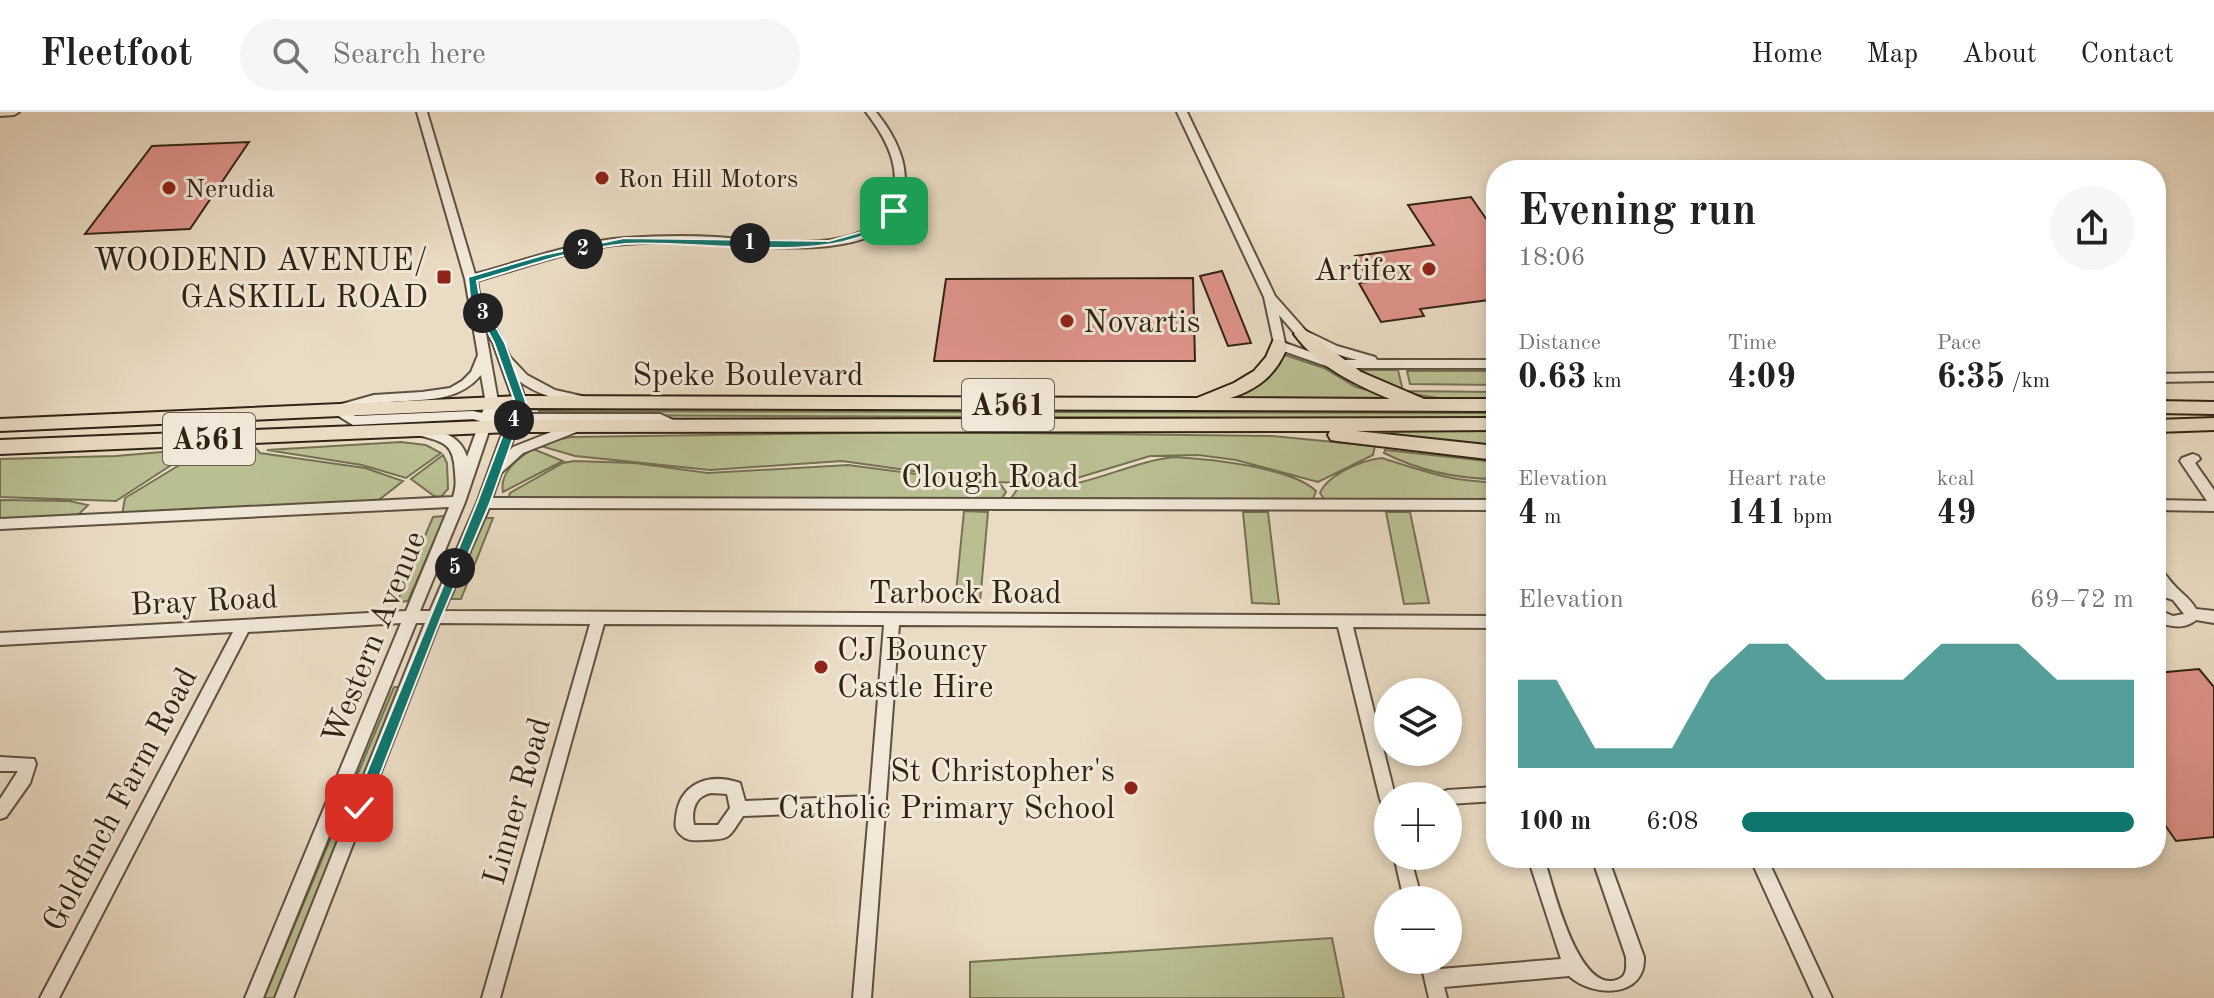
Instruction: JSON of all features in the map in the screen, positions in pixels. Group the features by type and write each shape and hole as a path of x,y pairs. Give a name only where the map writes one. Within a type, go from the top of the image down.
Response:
{"highway":[{"path":"1302,334 1332,364 1358,379 1428,406"},
{"path":"1178,407 1229,392 1261,377 1275,360 1279,345"},
{"name":"Speke Boulevard","path":"0,447 417,431 487,417 601,403 1178,407 1486,405"},
{"path":"2166,407 2214,408"},
{"name":"Speke Boulevard","path":"0,425 335,410 487,417"},
{"name":"Speke Boulevard","path":"517,414 580,426 1486,424"},
{"path":"2166,426 2214,424"},
{"path":"1258,425 1486,452"}],"street":[{"path":"0,113 14,112"},
{"path":"422,112 471,279 483,354 487,417"},
{"path":"471,279 609,243 711,240 798,245 830,244 865,235 883,225 894,211 901,178 897,156 883,125 871,112"},
{"path":"1182,112 1270,297 1279,345 1332,364 1486,364"},
{"path":"1270,297 1302,334 1363,359 1403,363"},
{"path":"475,298 515,372 533,387 601,403"},
{"path":"499,343 517,414"},
{"path":"335,410 374,399 442,394 461,389 479,372 483,354"},
{"path":"2166,378 2214,377"},
{"name":"A561","path":"517,414 531,418 660,418 675,426"},
{"name":"Western Avenue","path":"284,998 517,414"},
{"name":"Western Avenue","path":"254,998 460,496 487,417"},
{"path":"494,475 518,450 580,426"},
{"path":"0,524 460,496 460,452 457,445 450,438 417,431"},
{"path":"2193,459 2187,461 2214,503"},
{"name":"Clough Road","path":"484,503 1486,505"},
{"path":"2166,505 2214,503"},
{"path":"2166,592 2185,602 2191,614"},
{"path":"2166,618 2180,623 2189,619 2191,614"},
{"path":"2191,614 2214,617"},
{"name":"Bray Road","path":"0,639 434,618"},
{"name":"Tarbock Road","path":"434,618 1486,622"},
{"name":"Linner Road","path":"491,998 598,620"},
{"path":"862,998 892,620"},
{"path":"1344,622 1384,782"},
{"name":"Goldfinch Farm Road","path":"49,998 243,627"},
{"path":"0,764 28,764 24,778 0,812"},
{"path":"1462,796 1486,795"},
{"path":"738,809 876,803"},
{"path":"1539,868 1573,967 1592,987 1606,991 1620,990 1632,985 1637,972 1603,868"},
{"path":"1763,868 1823,998"},
{"path":"1433,979 1573,967"},
{"path":"1432,974 1438,998"}],"green space":[{"path":"1282,354 1324,368 1356,387 1411,402 1225,402 1265,380"},
{"path":"1342,370 1398,370 1403,391 1486,392 1486,398 1438,398 1394,391"},
{"path":"1407,371 1486,371 1486,385 1410,384"},
{"path":"539,411 1486,413 1486,419 539,415"},
{"path":"1329,429 1486,430 1486,447"},
{"path":"924,432 1272,436 1375,446 1373,455 1318,482 1236,460 1198,455 1150,456 1067,481 1022,483 992,482 842,461 710,470 575,456 541,446 571,437"},
{"path":"401,442 426,445 441,453 406,478 362,465 267,450"},
{"path":"256,448 260,453 365,468 403,481 375,503 122,515 125,498 206,449"},
{"path":"196,449 116,501 0,497 0,459 116,456"},
{"path":"533,449 563,461 503,492 507,472"},
{"path":"1385,450 1486,461 1486,478 1453,476 1384,453"},
{"path":"443,455 447,463 448,489 441,497 434,496 411,479"},
{"path":"1174,457 1269,470 1304,483 1316,491 1312,502 1015,500 1012,497 1018,488 1069,485"},
{"path":"1382,458 1451,478 1486,482 1486,501 1326,502 1320,493 1324,486 1338,474"},
{"path":"563,463 634,463 708,473 848,465 1001,485 1006,492 1000,501 508,499 510,493"},
{"path":"0,500 69,501 88,505 76,517 0,520"},
{"path":"964,511 988,512 980,602 955,603"},
{"path":"1243,512 1268,512 1279,604 1252,603"},
{"path":"1386,512 1410,512 1429,603 1404,604"},
{"path":"445,516 408,601 397,602 433,517"},
{"path":"484,518 493,518 461,599 451,599"},
{"path":"394,687 401,687 275,998 264,998"},
{"path":"1332,938 1344,998 970,998 970,962"}],"building":[{"name":"Nerudia","path":"249,142 190,229 85,234 152,146"},
{"name":"Artifex","path":"1471,197 1486,219 1486,300 1420,309 1424,316 1381,322 1359,283 1370,282 1355,256 1434,245 1408,205"},
{"path":"1222,271 1251,343 1228,346 1200,276"},
{"name":"Novartis","path":"1193,278 1195,361 934,361 946,279"},
{"path":"2199,669 2214,687 2214,837 2176,841 2166,826 2166,672"}],"place":[{"name":"Ron Hill Motors","path":"602,178"},
{"name":"Nerudia","path":"169,188"},
{"name":"Artifex","path":"1429,269"},
{"name":"WOODEND AVENUE/ GASKILL ROAD","path":"444,277"},
{"name":"Novartis","path":"1067,321"},
{"name":"CJ Bouncy Castle Hire","path":"821,667"},
{"name":"St Christopher's Catholic Primary School","path":"1131,788"}],"route":[{"path":"359,808 434,618 484,503 520,402 499,343 475,298 471,279 624,241 830,244 865,235 883,225 894,211"}]}
